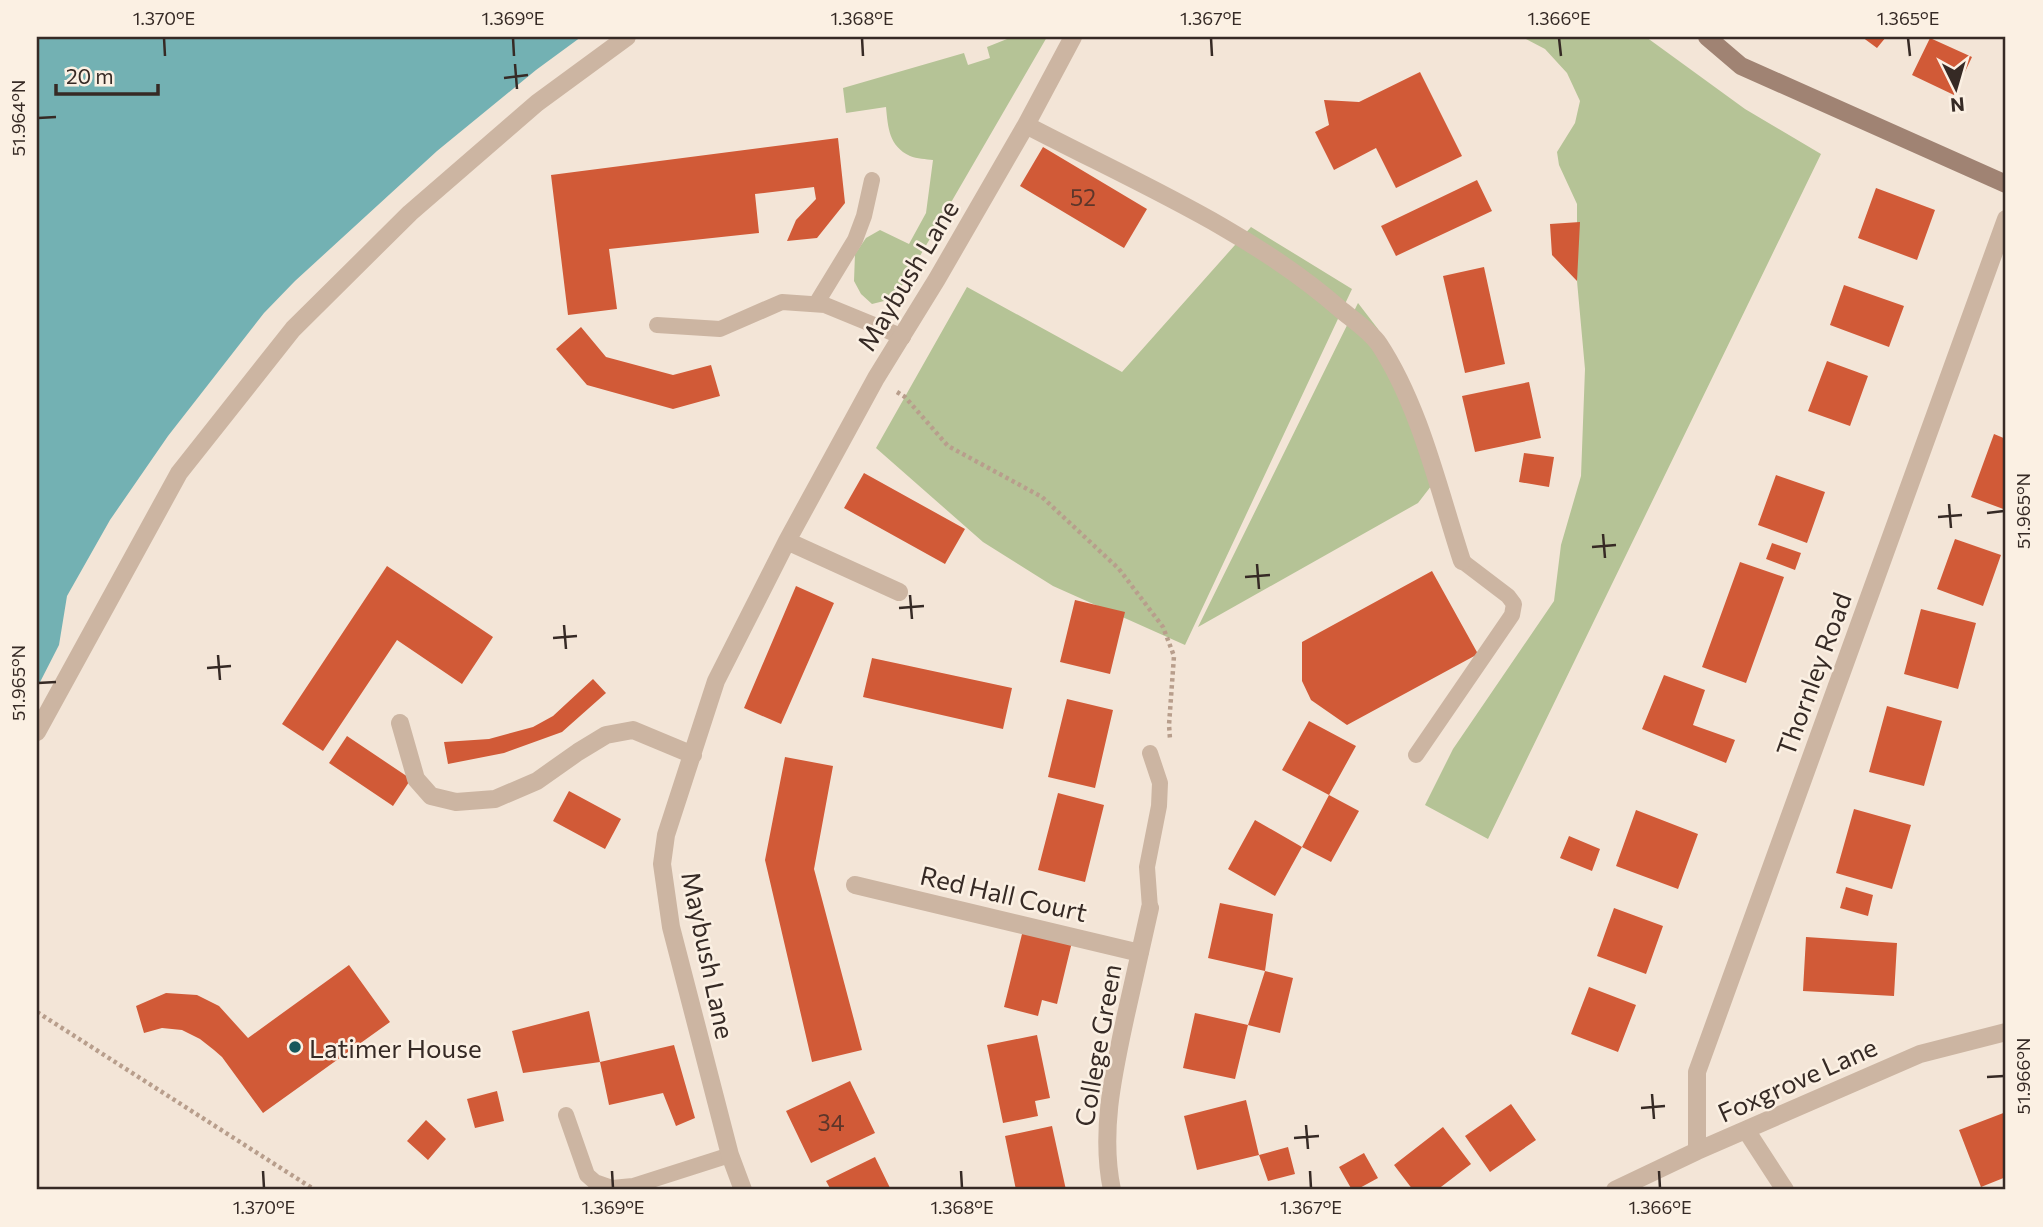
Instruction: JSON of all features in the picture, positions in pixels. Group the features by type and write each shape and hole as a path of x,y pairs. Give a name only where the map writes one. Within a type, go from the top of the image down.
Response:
{"street":[{"path":"37,732 178,473 293,329 410,213 537,103 627,37"},
{"name":"Maybush Lane","path":"744,1190 730,1155 671,927 662,864 666,835 716,681 787,541 876,378 903,337 1026,125 1073,37"},
{"path":"1706,37 1741,66 2006,184"},
{"path":"1026,125 1185,206 1289,268 1377,341 1401,381 1462,561"},
{"name":"Thornley Road","path":"1697,1151 1697,1072 2006,219"},
{"path":"787,541 899,592"},
{"path":"400,723 416,779 431,796 456,802 495,799 537,781 606,735 633,730 693,755"},
{"name":"Red Hall Court","path":"856,885 1140,953"},
{"name":"College Green","path":"1112,1190 1107,1168 1107,1121 1115,1065 1150,908"},
{"name":"Foxgrove Lane","path":"1615,1190 1697,1151 1920,1054 2006,1032"},
{"path":"1746,1130 1785,1190"}],"lane":[{"path":"816,304 855,240 864,216 872,180"},
{"path":"657,324 720,329 782,302 825,305 903,337"},
{"path":"1416,755 1512,615 1514,604 1508,596 1462,561"},
{"path":"1150,753 1160,783 1160,806 1147,867 1150,908"},
{"path":"566,1115 587,1175 595,1182 612,1188 633,1186 730,1155"}],"path":[{"path":"876,378 905,397 948,446 1042,497 1119,569 1163,627 1174,656 1171,750"},
{"path":"37,1012 315,1190"}],"green space":[{"path":"1012,37 1047,37 906,280 892,299 872,304 861,294 854,281 855,254 866,238 880,230 909,244 926,213 933,160 913,157 898,147 889,129 886,107 846,113 843,88 964,53 968,65 990,58 987,47"},
{"path":"1522,37 1646,37 1745,109 1821,154 1488,839 1425,805 1453,749 1554,601 1561,545 1581,476 1585,369 1577,281 1577,204 1559,165 1557,152 1575,123 1580,101 1567,73 1545,49"},
{"path":"1251,227 1352,289 1185,645 1053,586 983,542 876,448 967,287 1122,372"},
{"path":"1358,303 1378,329 1435,481 1418,503 1198,627"}],"water":[{"path":"37,37 581,37 437,151 295,281 264,313 168,436 110,520 67,596 59,645 37,688"}],"building":[{"path":"1862,37 1886,37 1877,48"},
{"path":"1930,38 1972,57 1954,95 1912,75"},
{"path":"1420,72 1462,156 1396,188 1376,148 1334,170 1315,132 1329,125 1324,100 1359,102"},
{"path":"838,138 845,203 817,238 787,241 796,220 816,199 814,187 755,194 759,233 609,249 617,309 568,315 551,175"},
{"path":"1043,147 1147,209 1124,248 1020,186"},
{"path":"1477,180 1492,211 1396,256 1381,226"},
{"path":"1876,188 1935,210 1917,260 1858,238"},
{"path":"1580,222 1577,281 1552,255 1550,224"},
{"path":"1484,267 1505,364 1465,373 1443,276"},
{"path":"1844,285 1904,306 1889,347 1830,325"},
{"path":"581,327 606,357 673,375 711,365 720,396 673,409 587,385 556,349"},
{"path":"1827,361 1868,376 1850,426 1808,411"},
{"path":"1529,382 1541,438 1475,452 1462,396"},
{"path":"1994,434 2006,439 2006,510 1971,497"},
{"path":"1524,453 1554,457 1549,487 1519,482"},
{"path":"864,473 965,529 945,564 844,508"},
{"path":"1776,475 1825,492 1807,543 1758,525"},
{"path":"1955,539 2001,555 1983,606 1937,589"},
{"path":"1772,543 1801,553 1795,570 1766,559"},
{"path":"1740,562 1784,577 1746,683 1702,667"},
{"path":"387,566 493,637 462,684 397,640 323,751 282,724"},
{"path":"1432,571 1478,654 1347,725 1311,700 1302,681 1302,642"},
{"path":"796,586 834,603 781,724 744,708"},
{"path":"1075,600 1125,612 1110,674 1060,662"},
{"path":"1921,609 1976,623 1958,689 1904,674"},
{"path":"872,658 1012,688 1003,729 863,697"},
{"path":"1664,675 1705,690 1693,725 1735,740 1726,763 1642,729"},
{"path":"593,679 606,693 562,732 504,753 448,764 444,742 489,739 533,727 553,716"},
{"path":"1067,699 1113,710 1095,788 1048,777"},
{"path":"1887,706 1942,721 1924,786 1869,772"},
{"path":"1309,721 1356,746 1329,795 1282,770"},
{"path":"347,736 411,779 393,806 329,763"},
{"path":"785,757 833,766 814,869 862,1050 812,1062 765,860"},
{"path":"569,791 621,819 605,849 553,821"},
{"path":"1058,793 1104,805 1085,882 1038,870"},
{"path":"1329,795 1359,811 1331,862 1302,847"},
{"path":"1854,809 1911,825 1892,889 1836,873"},
{"path":"1636,810 1698,834 1678,889 1616,866"},
{"path":"1255,820 1302,847 1275,896 1228,869"},
{"path":"1569,836 1600,849 1592,871 1560,858"},
{"path":"1846,887 1873,895 1868,916 1840,908"},
{"path":"1220,903 1273,914 1265,971 1208,958"},
{"path":"1614,908 1663,926 1646,974 1597,956"},
{"path":"1023,930 1072,942 1057,1004 1042,1000 1038,1016 1004,1007"},
{"path":"1806,937 1897,943 1894,996 1803,991"},
{"name":"Latimer House","path":"349,965 390,1022 263,1113 214,1050 182,1030 162,1028 144,1033 136,1006 166,993 197,995 219,1006 248,1038"},
{"path":"1265,971 1293,978 1280,1033 1248,1025"},
{"path":"1589,987 1636,1005 1618,1052 1571,1034"},
{"path":"589,1011 600,1062 523,1073 512,1031"},
{"path":"1195,1013 1248,1025 1235,1079 1183,1068"},
{"path":"1037,1035 1050,1098 1035,1101 1038,1116 1003,1123 987,1045"},
{"path":"674,1045 695,1118 676,1126 663,1093 609,1105 600,1062"},
{"path":"850,1081 875,1133 811,1163 786,1111"},
{"path":"497,1091 504,1121 475,1128 467,1099"},
{"path":"1246,1100 1259,1155 1197,1170 1184,1116"},
{"path":"1511,1104 1536,1140 1490,1172 1465,1136"},
{"path":"2006,1112 2006,1177 1981,1187 1959,1130"},
{"path":"426,1120 446,1139 428,1160 407,1141"},
{"path":"1052,1126 1066,1190 1016,1190 1005,1136"},
{"path":"1443,1127 1471,1164 1437,1190 1413,1190 1394,1165"},
{"path":"1288,1147 1295,1174 1268,1181 1259,1155"},
{"path":"1364,1153 1378,1178 1352,1190 1339,1167"},
{"path":"875,1157 891,1190 831,1190 826,1181"}],"place":[{"name":"Latimer House","path":"295,1047"}]}
